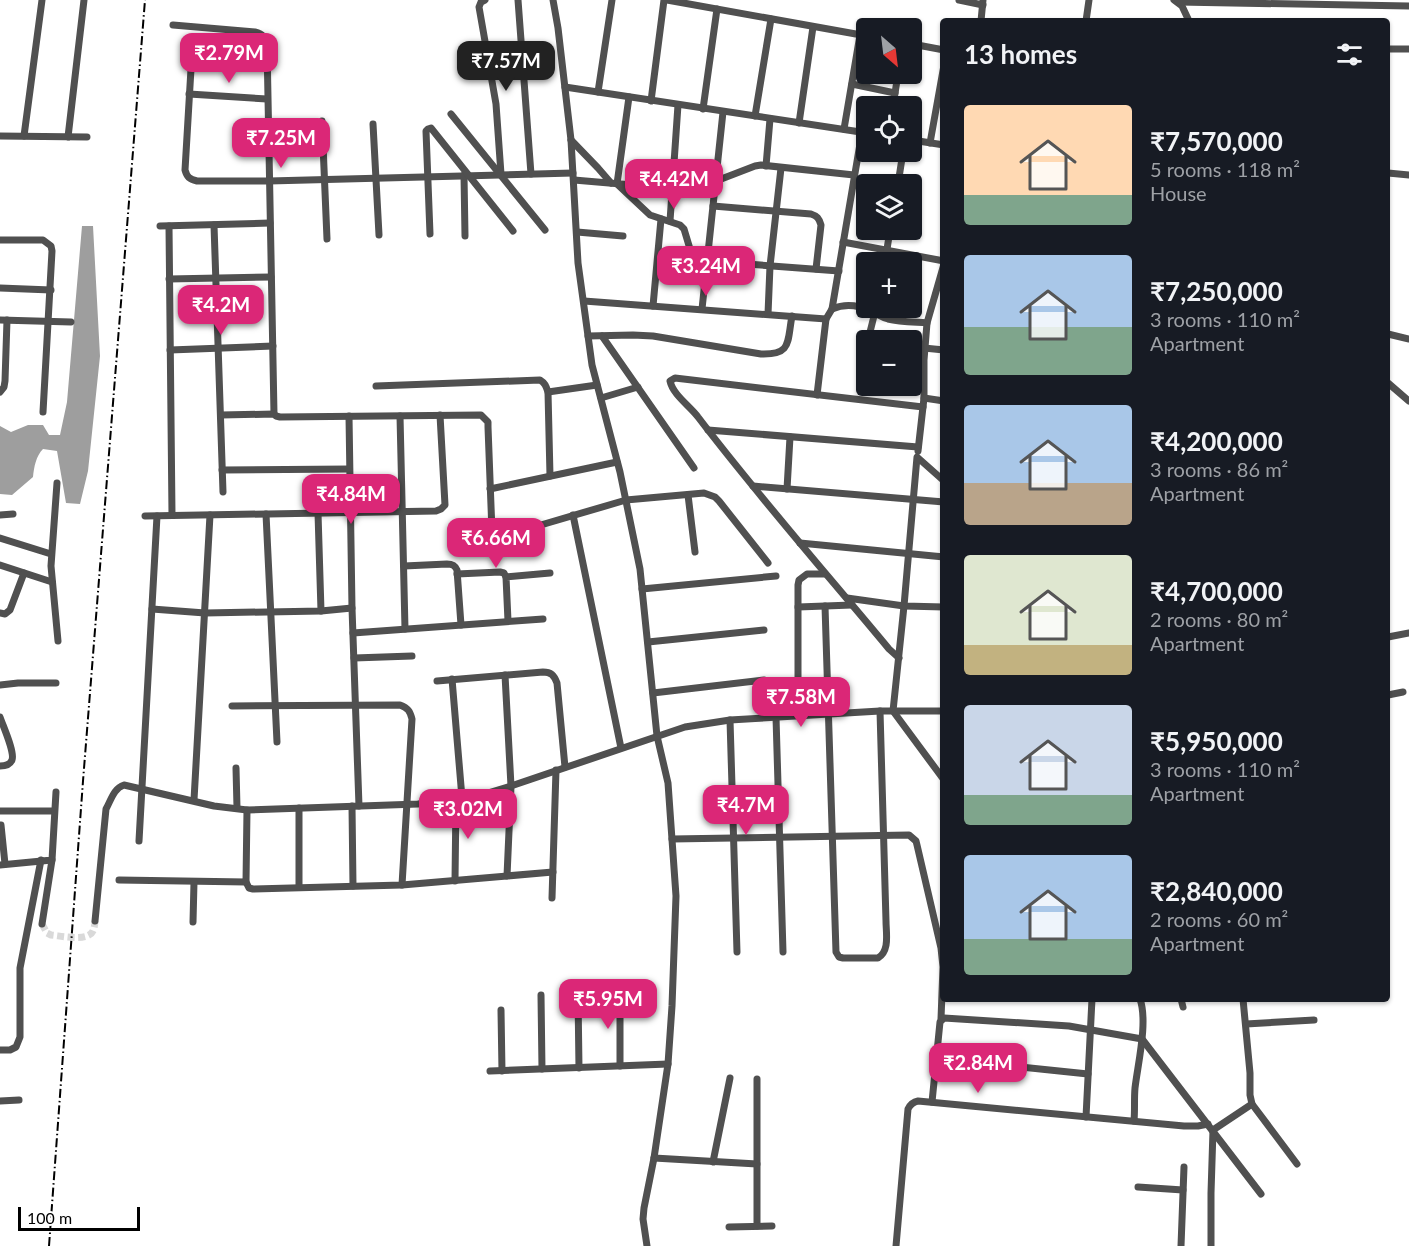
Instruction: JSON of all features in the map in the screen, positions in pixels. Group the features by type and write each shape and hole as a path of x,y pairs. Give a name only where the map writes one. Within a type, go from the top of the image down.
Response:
{"street":[{"path":"24,136 42,0"},
{"path":"68,137 84,0"},
{"path":"485,0 479,8 496,104 501,174"},
{"path":"518,0 531,174"},
{"path":"553,0 571,140 578,263 592,365 626,500 640,569 657,736 668,783 676,896 668,1064 643,1219 646,1246"},
{"path":"598,92 612,0"},
{"path":"651,101 666,0 856,35"},
{"path":"959,0 983,2 981,18"},
{"path":"1086,18 1089,0"},
{"path":"1176,1 1409,6"},
{"path":"1176,1 1182,6 1188,18"},
{"path":"703,109 717,9"},
{"path":"755,116 771,19"},
{"path":"173,25 261,33 267,45 274,414"},
{"path":"799,123 813,27"},
{"path":"922,46 940,49"},
{"path":"1390,49 1409,48"},
{"path":"192,52 185,170 190,179 197,181 531,174 574,176 614,183 714,192"},
{"path":"844,129 856,67"},
{"path":"852,84 895,93"},
{"path":"895,96 896,84"},
{"path":"565,87 856,131"},
{"path":"930,143 940,87"},
{"path":"189,94 267,99"},
{"path":"614,183 629,97"},
{"path":"670,221 678,105"},
{"path":"702,309 723,112"},
{"path":"451,114 544,230"},
{"path":"766,166 770,118"},
{"path":"322,121 327,239"},
{"path":"373,124 379,235"},
{"path":"430,234 426,131 431,128 466,175 513,231"},
{"path":"0,136 87,137"},
{"path":"571,140 650,215 680,225 684,229 690,249 707,261 839,271"},
{"path":"922,142 940,144"},
{"path":"816,395 826,319 832,309 858,162"},
{"path":"716,182 755,166 855,175"},
{"path":"768,314 770,266 781,168"},
{"path":"1390,173 1409,175"},
{"path":"465,236 466,175"},
{"path":"713,207 816,216 820,219 816,269"},
{"path":"653,306 661,219"},
{"path":"160,226 270,224"},
{"path":"214,225 223,492"},
{"path":"169,226 172,515"},
{"path":"577,232 623,236"},
{"path":"0,240 44,240 51,246 51,290 43,412"},
{"path":"887,250 888,240"},
{"path":"843,242 940,261"},
{"path":"940,276 927,323 924,348 924,398 893,711 940,775"},
{"path":"169,279 271,277"},
{"path":"0,288 51,290"},
{"path":"584,301 826,319"},
{"path":"832,309 856,307"},
{"path":"588,336 653,336 772,354 784,349 792,316"},
{"path":"885,318 927,323"},
{"path":"0,392 6,381 4,320 71,322"},
{"path":"1390,334 1409,339"},
{"path":"602,336 694,468"},
{"path":"170,350 273,346"},
{"path":"924,348 940,350"},
{"path":"899,658 824,574 670,384 675,378 923,407"},
{"path":"376,386 540,380 544,382 548,392 550,476"},
{"path":"548,392 597,385"},
{"path":"1390,385 1409,401"},
{"path":"601,398 638,387"},
{"path":"924,398 940,400"},
{"path":"221,415 274,414 280,417 480,415 488,422 492,532"},
{"path":"145,516 436,511 445,505 440,415"},
{"path":"349,416 356,705 353,886"},
{"path":"400,416 405,629"},
{"path":"708,430 918,447"},
{"path":"787,489 790,436"},
{"path":"917,456 940,477"},
{"path":"490,489 617,462"},
{"path":"222,470 350,469"},
{"path":"57,483 51,567 58,641"},
{"path":"753,486 940,502"},
{"path":"468,536 534,527 626,500 704,493 719,501 768,563"},
{"path":"688,495 695,552"},
{"path":"318,513 321,611"},
{"path":"0,515 13,514"},
{"path":"266,514 277,742"},
{"path":"194,800 210,515"},
{"path":"573,515 621,748"},
{"path":"139,841 157,516"},
{"path":"0,538 51,554"},
{"path":"800,543 940,557"},
{"path":"404,566 452,564 455,566 460,625"},
{"path":"0,565 52,582"},
{"path":"0,613 5,614 10,610 24,573"},
{"path":"457,574 504,573 508,621"},
{"path":"506,577 550,573"},
{"path":"798,716 798,580 807,574 824,574"},
{"path":"642,589 776,576"},
{"path":"847,598 904,606 940,607"},
{"path":"798,607 852,605"},
{"path":"825,606 836,952 839,957 843,958 878,958 885,950 880,711"},
{"path":"152,609 205,613 321,611 352,608"},
{"path":"353,633 543,619"},
{"path":"648,642 764,630"},
{"path":"1390,637 1409,633"},
{"path":"354,658 412,656"},
{"path":"437,681 549,672 555,677 557,683 565,767"},
{"path":"505,675 511,786 507,876"},
{"path":"452,679 459,798 455,881"},
{"path":"653,693 764,680"},
{"path":"0,685 56,683"},
{"path":"1390,695 1403,692"},
{"path":"232,706 400,705 407,708 412,719 402,885"},
{"path":"95,921 106,809 119,786 124,785 214,806 247,810 406,805 478,796 685,727 730,720 880,711 940,713"},
{"path":"0,717 13,758 11,763 0,766"},
{"path":"776,717 783,952"},
{"path":"730,720 737,952"},
{"path":"236,768 237,808"},
{"path":"552,898 556,770"},
{"path":"42,924 52,860 56,792"},
{"path":"299,808 299,887"},
{"path":"247,810 246,882 249,888 253,889 402,885 553,872"},
{"path":"0,811 54,811"},
{"path":"1,825 3,865 52,860"},
{"path":"672,839 909,835 916,841 940,944"},
{"path":"0,1050 10,1050 16,1047 20,1037 20,968 41,860"},
{"path":"119,880 246,882"},
{"path":"193,921 194,882"},
{"path":"540,995 542,1069"},
{"path":"578,995 579,1068"},
{"path":"620,995 620,1066"},
{"path":"933,1102 942,1002"},
{"path":"1086,1117 1092,1002"},
{"path":"1134,1121 1135,1090 1142,1039 1141,1002"},
{"path":"1243,1002 1252,1104 1297,1164"},
{"path":"501,1010 502,1071"},
{"path":"941,1019 949,1017 1048,1024 1142,1039 1261,1194"},
{"path":"1246,1024 1314,1020"},
{"path":"936,1058 1088,1074"},
{"path":"490,1071 668,1064"},
{"path":"712,1162 730,1078"},
{"path":"757,1079 757,1226"},
{"path":"0,1101 19,1100"},
{"path":"896,1246 908,1109 914,1102 1211,1127 1252,1104"},
{"path":"1211,1127 1211,1246"},
{"path":"654,1158 757,1164"},
{"path":"1181,1246 1184,1167"},
{"path":"1138,1187 1183,1190"},
{"path":"729,1227 772,1226"}],"shaded area":[{"path":"82,226 93,226 100,356 88,471 80,504 66,503 57,451 43,449 37,458 33,477 12,495 0,494 0,426 11,432 28,425 43,425 49,435 60,435 67,402"}],"tunnel":[{"path":"42,924 47,933 51,935 80,937 90,934 95,921"}],"railway":[{"path":"49,1246 83,781 145,0"}]}
